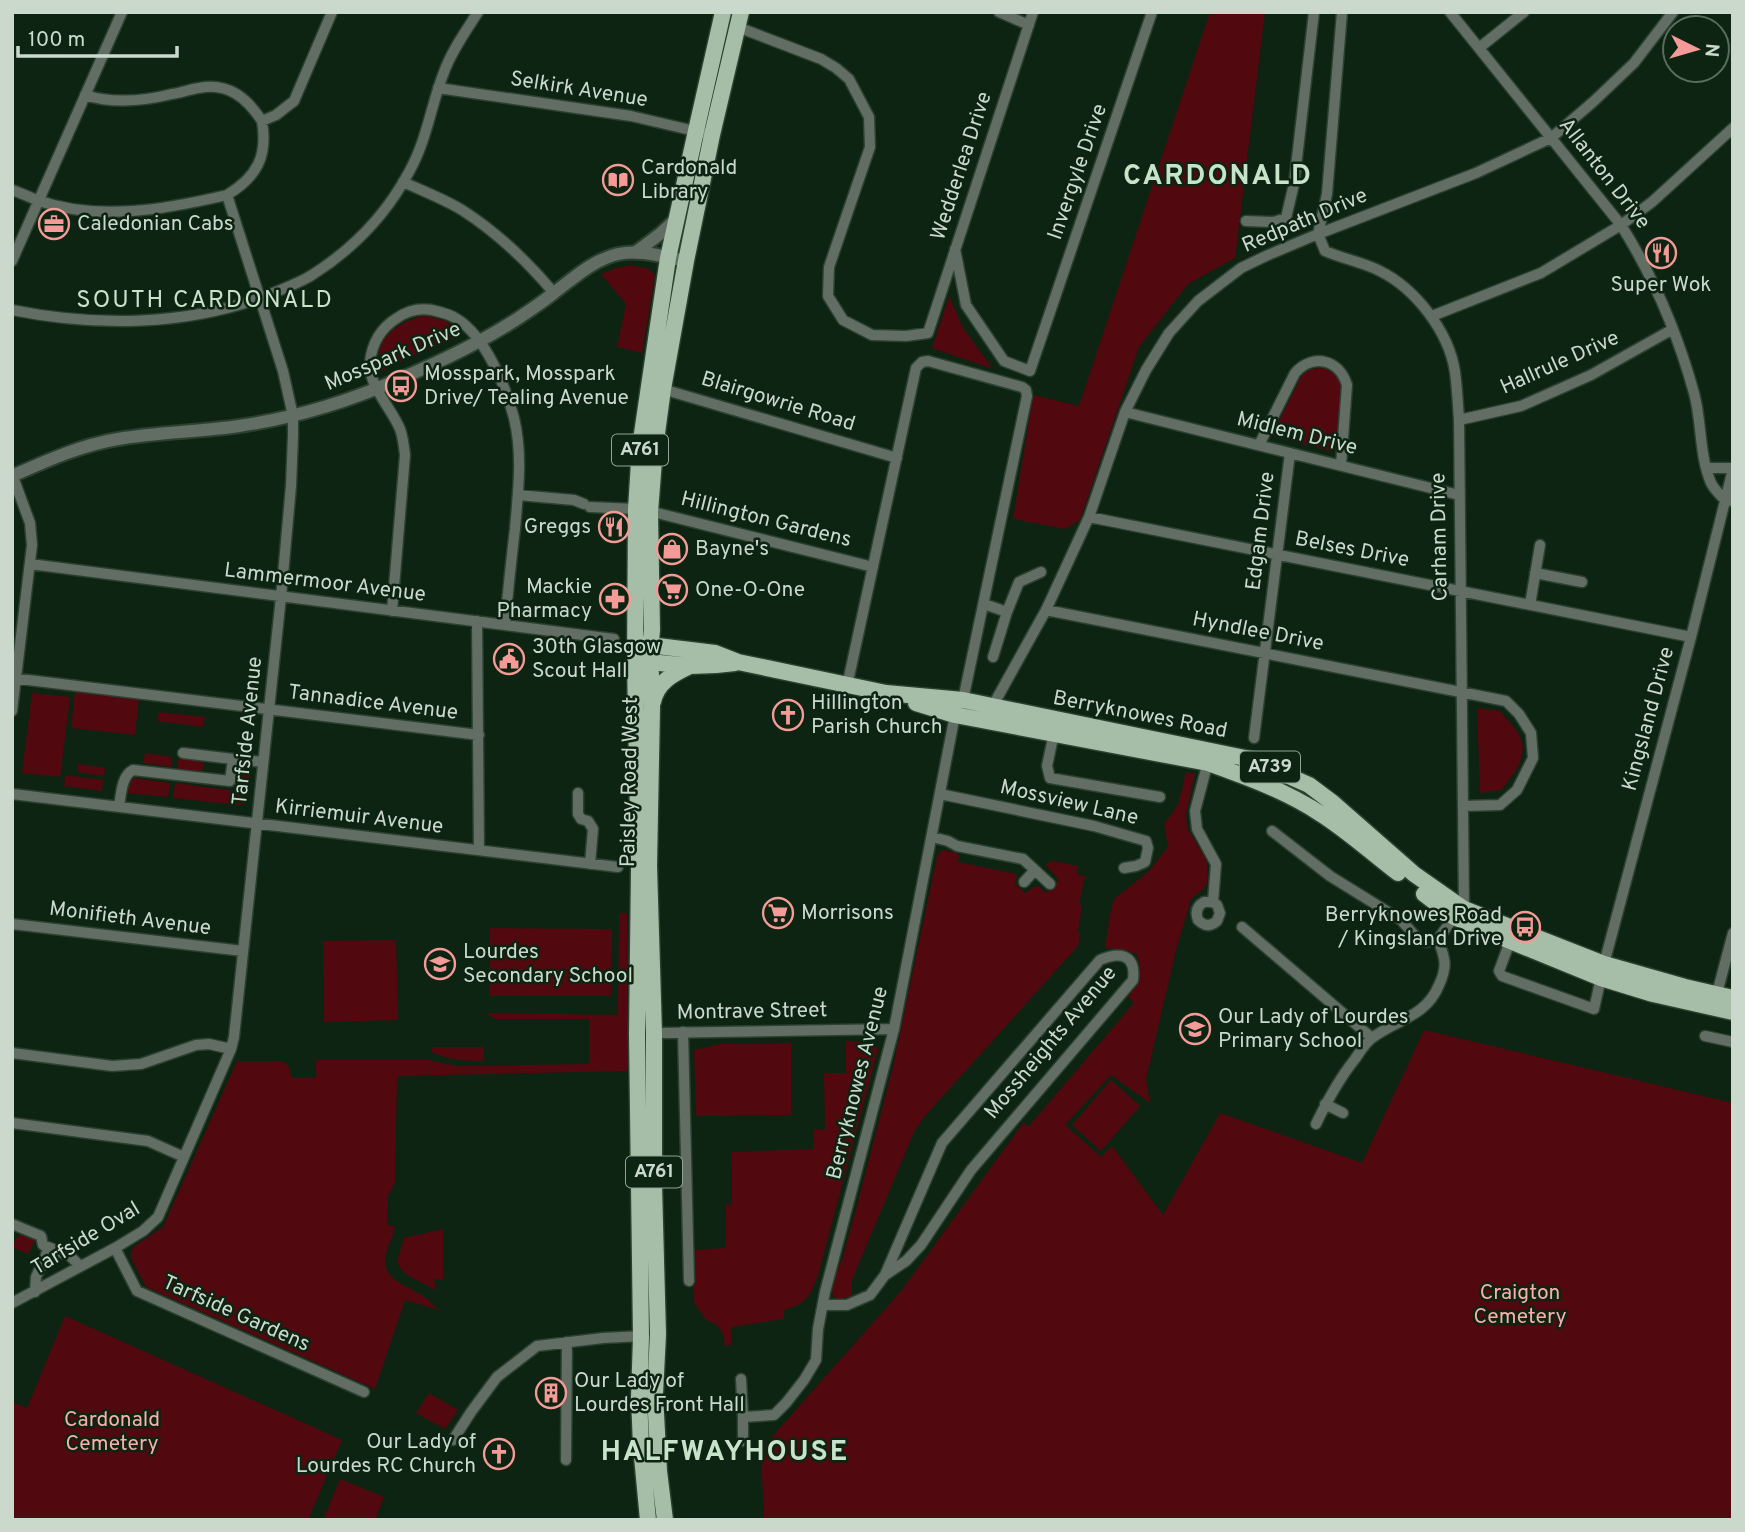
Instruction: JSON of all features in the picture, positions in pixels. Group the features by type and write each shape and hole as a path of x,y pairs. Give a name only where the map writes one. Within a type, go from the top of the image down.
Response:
{"main road":[{"name":"Paisley Road West","path":"665,1520 655,1394 658,1334 649,866 644,825 638,804 644,790 642,662 651,645 643,510 655,448 656,387 668,258 696,131 732,17"},
{"name":"Paisley Road West","path":"656,387 712,135 732,17"},
{"name":"Berryknowes Road","path":"651,645 715,653 738,662 886,693 963,699 990,713 1054,733 1209,757 1250,759 1309,785 1459,913 1653,993 1721,1001 1733,1013"},
{"name":"Paisley Road West","path":"642,662 651,674 652,708 639,878 637,1034 641,1337 639,1397 648,1520"},
{"name":"Berryknowes Road","path":"642,662 716,666 738,662"},
{"path":"652,708 655,694 661,684 690,666"},
{"name":"Berryknowes Road","path":"886,693 955,715 990,713 1209,757"}],"street":[{"path":"12,261 122,12"},
{"path":"262,121 276,115 294,101 332,12"},
{"path":"12,310 82,320 152,320 222,310 260,298 310,276 347,249 385,210 404,182 427,130 444,70 478,12"},
{"path":"999,12 1029,25"},
{"name":"Wedderlea Drive","path":"732,17 821,59 849,79 869,117 870,147 829,267 828,296 843,320 872,335 906,336 928,333 1033,12"},
{"name":"Invergyle Drive","path":"955,249 966,305 1004,361 1030,371 1152,12"},
{"path":"1245,220 1274,222 1286,218 1294,184 1314,12"},
{"path":"1318,234 1327,194 1342,12"},
{"name":"Allanton Drive","path":"1450,12 1621,225 1641,256 1673,329 1695,395 1712,485 1729,500"},
{"path":"1479,48 1524,12"},
{"name":"Redpath Drive","path":"990,713 1046,610 1089,517 1125,412 1146,370 1169,333 1198,301 1241,268 1318,234 1476,173 1551,138 1634,63 1673,12"},
{"path":"12,190 38,201 78,209 160,209 227,195 246,181 260,161 264,148 262,121 246,100 234,92 220,88 199,88 165,96 120,101 85,95"},
{"name":"Selkirk Avenue","path":"438,88 631,116 712,135"},
{"path":"1432,316 1541,272 1621,225 1652,202 1733,128"},
{"path":"404,182 461,209 489,228 514,249 554,293"},
{"name":"Tarfside Avenue","path":"227,195 283,371 293,416 293,460 281,597 231,1049"},
{"path":"636,251 677,218"},
{"name":"Carham Drive","path":"1318,234 1325,251 1364,264 1399,283 1432,316 1455,370 1459,420 1464,806 1459,913"},
{"name":"Mosspark Drive","path":"13,475 63,454 117,439 230,427 293,416 342,402 427,368 480,341 518,318 602,259 636,251 686,261"},
{"path":"392,611 405,455 400,429 377,389 370,363 379,334 399,316 426,309 456,318 480,341 498,374 514,418 520,459 505,624"},
{"name":"Hallrule Drive","path":"1459,420 1521,406 1591,374 1673,329"},
{"path":"847,686 916,368 922,362 928,361 1022,387 1027,396 963,699 955,715"},
{"path":"1259,445 1294,373 1310,362 1323,361 1339,369 1347,385 1341,465"},
{"name":"Blairgowrie Road","path":"656,387 897,458"},
{"name":"Midlem Drive","path":"1125,412 1459,495"},
{"name":"Edgam Drive","path":"1254,738 1290,453"},
{"path":"1707,468 1733,468"},
{"name":"Kingsland Drive","path":"1603,971 1729,500 1733,468"},
{"path":"12,711 32,545 30,523 13,475"},
{"name":"Hillington Gardens","path":"518,495 643,510 873,567"},
{"name":"Belses Drive","path":"1089,517 1691,636"},
{"path":"1530,605 1540,545"},
{"name":"Lammermoor Avenue","path":"30,564 614,639"},
{"path":"993,657 1019,582 1041,572"},
{"path":"1535,573 1582,582"},
{"path":"984,604 1007,612"},
{"name":"Hyndlee Drive","path":"1046,610 1506,701 1519,714 1531,733 1533,758 1517,790 1500,805 1464,806"},
{"path":"477,621 479,850"},
{"name":"Tannadice Avenue","path":"14,679 479,735"},
{"name":"Berryknowes Avenue","path":"743,1417 774,1415 804,1380 816,1360 822,1305 894,1029 955,715"},
{"path":"1054,733 1047,766 1050,778 1160,797"},
{"path":"183,752 263,762"},
{"path":"1209,757 1195,811 1197,829 1216,864 1213,902"},
{"path":"119,807 124,780 127,773 133,770 230,781 233,759"},
{"path":"578,793 578,814 581,819 588,821 593,829 590,864"},
{"name":"Kirriemuir Avenue","path":"12,794 618,867"},
{"name":"Mossview Lane","path":"940,794 1094,826 1146,841 1148,848 1145,862 1124,868"},
{"path":"1272,831 1330,876 1401,920 1418,939 1427,942 1438,939 1459,913"},
{"path":"932,837 957,846 1023,859 1051,884"},
{"path":"1024,882 1035,870"},
{"name":"Monifieth Avenue","path":"12,924 243,951"},
{"path":"1242,927 1373,1038"},
{"path":"1721,1001 1733,933"},
{"path":"1512,935 1499,971 1502,976 1594,1009 1603,971"},
{"path":"1316,1124 1331,1093 1373,1038 1416,1013 1434,998 1445,973 1445,958 1438,939"},
{"name":"Mossheights Avenue","path":"822,1305 847,1305 870,1295 885,1275 942,1143 1100,960 1113,955 1129,959 1133,964 1133,981 971,1170 921,1245 906,1261 885,1275"},
{"name":"Montrave Street","path":"654,1033 894,1029"},
{"path":"683,1032 689,1281"},
{"path":"1705,1036 1733,1042"},
{"path":"12,1053 112,1066 141,1064 196,1045 209,1044 231,1049"},
{"name":"Tarfside Oval","path":"12,1303 115,1248 143,1231 158,1217 231,1049"},
{"path":"1325,1104 1343,1113"},
{"path":"12,1123 141,1139 184,1157"},
{"path":"13,1227 41,1236 43,1245 70,1256 80,1266"},
{"path":"35,1292 36,1277 50,1248"},
{"name":"Tarfside Gardens","path":"115,1248 136,1291 364,1392"},
{"path":"453,1440 497,1377 537,1346 658,1334"},
{"path":"566,1460 567,1342"},
{"path":"741,1379 743,1441"}],"green space":[{"path":"1210,12 1265,12 1235,258 1188,284 1139,347 1080,520 1065,529 1013,519 1033,395 1079,406"},
{"path":"630,265 649,269 655,275 642,353 617,347 626,304 601,274"},
{"path":"949,296 963,328 993,369 932,348"},
{"path":"424,315 446,321 459,332 458,336 381,371 379,359 383,341 396,328"},
{"path":"1322,368 1335,374 1341,387 1338,446 1332,452 1272,435 1302,375 1311,369"},
{"path":"75,691 139,698 135,735 71,728"},
{"path":"32,693 70,697 60,777 22,773"},
{"path":"1477,708 1500,711 1521,739 1521,760 1501,790 1480,793"},
{"path":"159,712 205,717 203,727 157,721"},
{"path":"145,753 172,757 171,767 143,763"},
{"path":"179,755 204,759 202,774 177,771"},
{"path":"240,762 251,763 247,799 244,804 173,798 175,783 236,791"},
{"path":"78,764 105,768 104,776 77,772"},
{"name":"Craigton Cemetery","path":"1186,772 1195,774 1186,814 1187,828 1206,859 1207,883 1190,900 1177,946 1146,1079 1150,1103 1111,1075 1065,1125 1101,1157 1112,1146 1163,1215 1220,1113 1362,1163 1424,1030 1733,1103 1733,1520 764,1520 761,1451 902,1290 1023,1123 1029,1126 1134,1003 1128,996 1139,976 1137,954 1105,948 1110,914 1114,899 1148,872 1168,847 1164,824 1178,805"},
{"path":"65,775 103,780 102,791 64,786"},
{"path":"135,778 170,783 168,797 126,793 129,781"},
{"path":"946,850 959,854 958,862 1017,874 1015,884 1025,893 1035,886 1046,893 1059,880 1045,864 1053,861 1078,866 1077,875 1085,876 1079,905 1082,906 1078,946 924,1117 914,1132 852,1280 852,1297 845,1297 841,1301 835,1298 831,1291 834,1275 842,1260 893,1066 937,856"},
{"path":"619,913 627,913 628,1071 397,1076 395,1182 388,1196 387,1225 395,1227 385,1259 386,1266 391,1277 424,1296 439,1310 405,1300 375,1389 146,1287 131,1258 131,1251 163,1227 237,1061 283,1061 289,1067 292,1078 316,1078 316,1060 427,1060 458,1066 589,1064 589,1019 495,1019 486,1013 618,1015"},
{"path":"490,928 612,929 611,996 489,996"},
{"path":"396,940 398,1020 324,1022 323,941"},
{"path":"846,1041 870,1042 877,1047 877,1053 818,1275 810,1294 803,1302 784,1310 784,1319 731,1327 731,1345 725,1346 723,1334 717,1325 705,1319 694,1302 691,1250 725,1248 726,1205 732,1204 731,1152 813,1149 814,1129 825,1130 824,1073 846,1073"},
{"path":"791,1043 791,1115 696,1116 694,1050 720,1044"},
{"path":"432,1047 484,1047 484,1061 444,1057 431,1052"},
{"path":"1111,1080 1140,1106 1101,1151 1072,1125"},
{"path":"443,1229 443,1279 434,1279 436,1291 408,1275 397,1261 404,1238"},
{"path":"23,1233 35,1240 28,1254 12,1247 17,1237"},
{"name":"Cardonald Cemetery","path":"65,1316 342,1440 308,1520 12,1520 12,1402 27,1408"},
{"path":"429,1393 458,1410 445,1429 416,1413"},
{"path":"340,1479 384,1497 375,1520 323,1520"}],"place":[{"name":"Cardonald Library","path":"618,180"},
{"name":"Caledonian Cabs","path":"54,224"},
{"name":"Super Wok","path":"1661,253"},
{"name":"Mosspark, Mosspark Drive/ Tealing Avenue","path":"401,386"},
{"name":"Greggs","path":"614,527"},
{"name":"Bayne's","path":"672,549"},
{"name":"One-O-One","path":"672,590"},
{"name":"Mackie Pharmacy","path":"615,599"},
{"name":"30th Glasgow Scout Hall","path":"509,659"},
{"name":"Hillington Parish Church","path":"788,715"},
{"name":"Morrisons","path":"778,913"},
{"name":"Berryknowes Road / Kingsland Drive","path":"1525,927"},
{"name":"Lourdes Secondary School","path":"440,964"},
{"name":"Our Lady of Lourdes Primary School","path":"1195,1029"},
{"name":"Our Lady of Lourdes Front Hall","path":"551,1393"},
{"name":"Our Lady of Lourdes RC Church","path":"499,1454"}],"district":[{"name":"CARDONALD","path":"1218,177"},
{"name":"SOUTH CARDONALD","path":"205,301"},
{"name":"HALFWAYHOUSE","path":"725,1453"}]}
